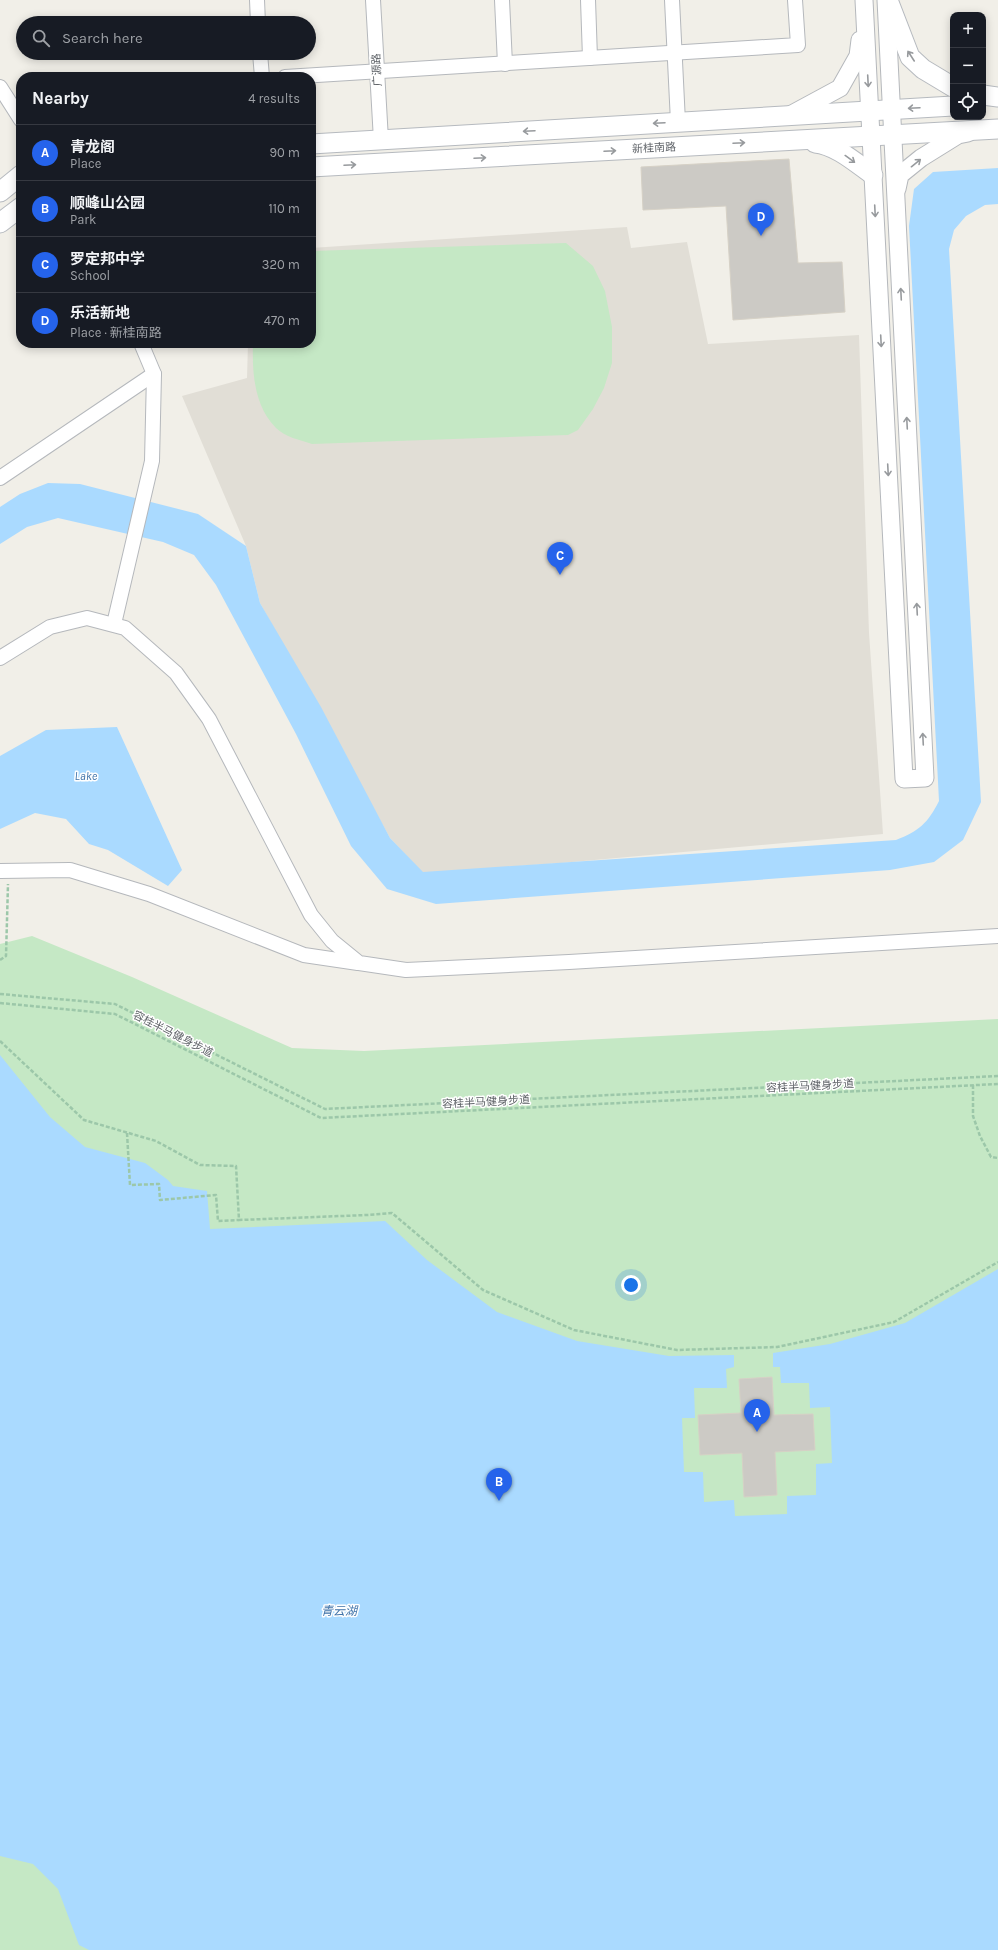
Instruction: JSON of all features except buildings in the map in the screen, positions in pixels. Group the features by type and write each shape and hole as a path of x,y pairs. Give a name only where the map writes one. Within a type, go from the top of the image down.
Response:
{"main road":[{"path":"887,0 910,57 923,69 950,85"},
{"path":"986,95 998,97"},
{"path":"986,104 998,103"},
{"path":"316,144 950,106"},
{"name":"新桂南路","path":"316,168 997,129"},
{"path":"788,141 823,144 843,154 873,175"},
{"path":"0,192 16,179"},
{"path":"0,223 16,211"}],"street":[{"path":"257,0 258,16"},
{"name":"广源路","path":"373,0 381,140"},
{"path":"502,0 506,64"},
{"path":"588,0 590,58"},
{"path":"672,0 678,122"},
{"path":"316,75 798,45 796,0"},
{"path":"864,0 904,779 925,778 892,135 887,0"},
{"path":"790,115 840,88 858,56 864,0"},
{"path":"261,60 262,72"},
{"path":"0,87 16,112"},
{"path":"896,193 900,176 921,158 958,134 997,129"},
{"path":"114,624 146,494 152,461 154,374 144,348"},
{"path":"0,478 154,374"},
{"path":"0,658 50,627 87,618 125,628 176,673 209,719 311,915 332,941 359,964"},
{"path":"4,870 70,870 149,894 304,955 359,964 414,969 998,936"}],"path":[{"path":"0,960 6,956 4,870"},
{"path":"0,994 115,1004 325,1108 998,1076"},
{"name":"容桂半马健身步道","path":"0,1003 115,1014 321,1118 998,1084"},
{"path":"0,1040 84,1120 156,1141 200,1165 236,1166 239,1220"},
{"path":"973,1086 973,1116 980,1136 991,1157 998,1158"},
{"path":"127,1133 130,1185 159,1184 160,1200 216,1195 218,1221 367,1215 392,1212 482,1290 574,1330 677,1350 777,1348 894,1322 998,1262"}],"shaded area":[{"path":"627,227 631,248 687,242 708,344 859,335 869,633 883,834 561,863 423,873 390,838 260,603 246,546 182,396 247,378 248,348 316,348 316,248"}],"green space":[{"path":"566,243 593,266 605,291 612,327 612,363 604,388 593,409 578,430 568,435 312,444 284,434 276,428 269,419 263,410 259,399 254,377 253,348 316,348 316,251"},
{"name":"青云湖","path":"32,936 132,977 292,1048 364,1051 998,1019 998,1950 0,1950 0,944"}],"water":[{"path":"998,168 998,204 985,205 966,216 954,230 949,249 981,802 963,840 934,862 890,870 436,904 387,889 351,846 296,734 216,585 194,555 163,542 58,518 27,527 0,544 0,507 20,494 48,483 80,484 198,514 246,546 260,603 321,707 390,838 423,872 896,840 917,830 927,821 939,801 909,226 914,189 933,172"},
{"name":"Lake","path":"117,727 182,870 168,886 108,850 89,844 66,819 35,813 0,829 0,756 46,730"},
{"name":"青云湖","path":"0,1055 50,1117 85,1147 145,1163 168,1180 173,1186 207,1191 210,1229 385,1221 427,1260 497,1312 577,1341 669,1356 734,1355 734,1367 726,1369 727,1388 694,1388 695,1418 682,1418 684,1472 703,1472 704,1502 734,1500 735,1516 787,1514 787,1496 816,1495 816,1464 832,1463 830,1407 810,1408 809,1383 781,1383 780,1367 773,1367 773,1353 830,1344 905,1323 998,1269 998,1950 89,1950 79,1945 58,1889 33,1864 0,1856"}],"place":[{"name":"乐活新地","path":"761,236"},
{"name":"罗定邦中学","path":"560,575"},
{"name":"青龙阁","path":"757,1432"},
{"name":"顺峰山公园","path":"499,1501"}]}
